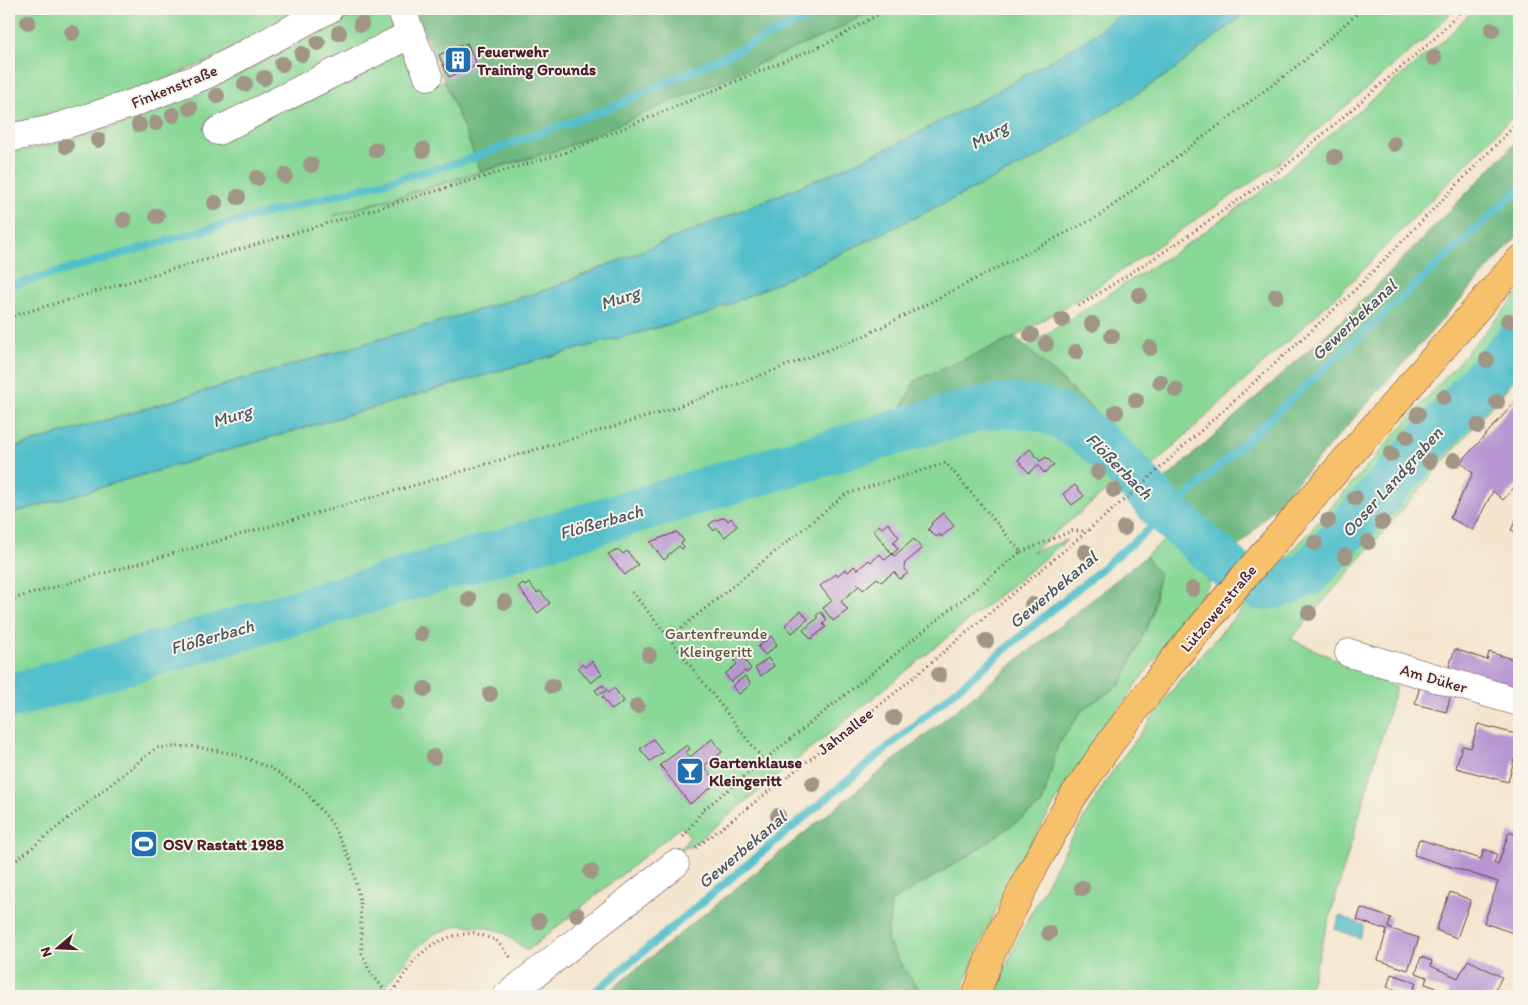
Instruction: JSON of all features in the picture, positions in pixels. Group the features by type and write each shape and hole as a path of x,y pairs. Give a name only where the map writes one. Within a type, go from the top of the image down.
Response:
{"main road":[{"name":"Lützowerstraße","path":"976,996 990,956 1029,876 1072,798 1118,732 1175,658 1242,579 1519,260"}],"street":[{"name":"Finkenstraße","path":"9,138 48,130 128,105 206,75 329,9"},
{"path":"401,9 428,76"},
{"path":"218,131 411,34"},
{"name":"Am Düker","path":"1349,653 1519,702"},
{"path":"507,996 676,864"}],"path":[{"path":"9,316 564,153 830,42 888,9"},
{"path":"9,600 666,411 862,337 1099,216 1305,60 1362,9"},
{"path":"1079,306 1176,244 1281,170 1434,39 1463,9"},
{"name":"Jahnallee","path":"676,864 896,692 1130,495 1348,297 1519,121"},
{"path":"669,638 846,494 946,463 1021,552"},
{"path":"676,864 677,846 703,810 1021,552 1072,531 1088,530"},
{"path":"632,592 764,761"},
{"path":"9,866 156,748 191,746 234,754 271,768 306,791 331,822 351,861 360,901 362,953 369,970 390,996 416,958 433,944 452,936 474,933 496,940 509,955"}],"green space":[{"path":"9,9 308,9 218,57 126,95 9,124"},
{"path":"363,9 383,9 421,90 444,80 481,171 332,216 561,149 828,34 875,9 1127,9 1090,38 991,95 895,145 821,178 549,289 9,449 9,153 45,146 134,121 218,85"},
{"path":"415,9 875,9 828,34 561,149 481,171"},
{"path":"1250,9 1455,9 1427,37 1274,167 1085,295 1015,337 915,381 892,427 9,688 9,514 533,361 708,314 832,258 1038,157 1171,72"},
{"path":"1474,9 1519,9 1519,110 1341,292 1153,465 1026,347 1180,249 1261,192 1444,40"},
{"path":"1519,139 1519,234 1236,550 1159,485 1352,311"},
{"path":"1519,293 1519,374 1291,639 1396,687 1307,996 993,996 1017,941 1055,867 1107,779 1183,676"},
{"path":"1015,337 1153,465 1144,472 1081,414 1053,405 1019,398 963,403 892,427 915,381"},
{"name":"Gartenfreunde Kleingeritt","path":"1020,415 1045,417 1068,428 1092,445 1124,476 1032,552 1067,540 690,847 680,849 690,837 682,826 527,951 503,932 484,927 459,925 434,934 414,950 378,996 9,996 9,704 930,429 987,416"},
{"path":"1168,537 1210,583 1107,725 1055,803 1013,873 976,953 960,996 926,996 907,974 887,940 891,902 968,856 1042,804 1058,745 1083,709 1121,684 1152,615 1159,575 1146,556"},
{"path":"1146,556 1159,575 1152,615 1121,684 1083,709 1058,745 1042,804 968,856 891,902 887,940 907,974 926,996 603,996"}],"water":[{"name":"Murg","path":"1127,9 1250,9 1171,72 1038,157 832,258 708,314 533,361 9,514 9,449 549,289 821,178 895,145 991,95 1090,38"},
{"path":"1340,916 1364,925 1360,938 1335,929"}],"building":[{"name":"Feuerwehr Training Grounds","path":"467,43 477,65 449,77 439,55"},
{"path":"1519,398 1519,482 1503,500 1493,491 1473,530 1450,518 1473,473 1461,462"},
{"path":"1030,449 1040,461 1046,457 1054,465 1044,473 1038,465 1029,473 1018,460"},
{"path":"1075,485 1084,496 1072,505 1063,494"},
{"path":"943,513 954,526 941,537 940,534 936,537 928,529 932,525 931,523"},
{"path":"1519,514 1519,534 1511,530"},
{"path":"725,517 728,521 731,518 737,526 725,537 717,528 714,531 709,525"},
{"path":"888,523 899,537 893,542 898,549 892,554 873,530 879,525 882,528"},
{"path":"677,532 684,541 681,543 684,547 682,549 679,546 664,560 650,542"},
{"path":"914,539 922,549 905,563 904,567 908,573 900,579 894,572 881,582 877,578 863,590 857,583 859,586 841,601 848,610 833,621 823,608 832,601 820,586 845,569 848,572 854,566 857,570 880,554 885,560 892,554 894,556"},
{"path":"619,550 623,554 627,551 638,565 625,575 608,554"},
{"path":"523,583 525,586 529,583 537,593 540,591 550,603 538,613 518,587"},
{"path":"801,611 808,619 792,633 785,625"},
{"path":"821,612 827,620 823,624 826,627 811,639 803,630 818,618 816,616"},
{"path":"771,636 777,645 765,655 758,647"},
{"path":"1455,649 1487,660 1489,652 1519,661 1519,691 1447,673"},
{"path":"741,655 751,669 746,673 745,671 731,682 725,674 737,664 734,661"},
{"path":"768,658 774,666 761,676 755,668"},
{"path":"592,661 602,674 591,683 578,667 582,664 585,667"},
{"path":"745,676 751,684 739,694 732,686"},
{"path":"603,685 607,690 599,695 595,690"},
{"path":"1420,686 1451,695 1446,712 1415,704"},
{"path":"614,688 624,701 612,710 602,697"},
{"path":"1478,724 1519,735 1519,761 1514,760 1508,782 1456,768 1462,746 1471,748"},
{"path":"653,739 663,752 650,761 640,749"},
{"path":"712,739 722,752 704,766 717,783 690,804 660,765 687,745 690,749 686,752 690,757"},
{"path":"1509,832 1519,836 1519,935 1484,923 1498,882 1414,855 1419,839 1481,859 1484,849 1497,854 1494,863 1498,865"},
{"path":"1450,892 1471,900 1457,938 1436,930"},
{"path":"1361,908 1391,918 1388,928 1419,938 1408,970 1378,960 1387,930 1357,920"},
{"path":"1421,957 1432,961 1431,966 1458,978 1468,960 1502,977 1492,996 1447,996 1449,992 1425,984 1427,977 1416,973"},
{"path":"1391,974 1416,982 1412,995 1387,987"}],"waterway":[{"path":"9,286 215,227 461,162 615,106 828,9"},
{"name":"Gewerbekanal","path":"590,996 1166,515 1519,189"},
{"name":"Ooser Landgraben","path":"1173,519 1245,582 1263,588 1284,584 1308,574 1519,340"},
{"name":"Flößerbach","path":"9,697 930,422 985,408 1009,406 1038,409 1053,413 1069,422 1085,432 1113,456 1163,510"},
{"name":"Ooser Landgraben","path":"1284,584 1290,587"}],"place":[{"name":"Feuerwehr Training Grounds","path":"458,60"},
{"name":"Gartenklause Kleingeritt","path":"690,771"},
{"name":"OSV Rastatt 1988","path":"144,844"}]}
